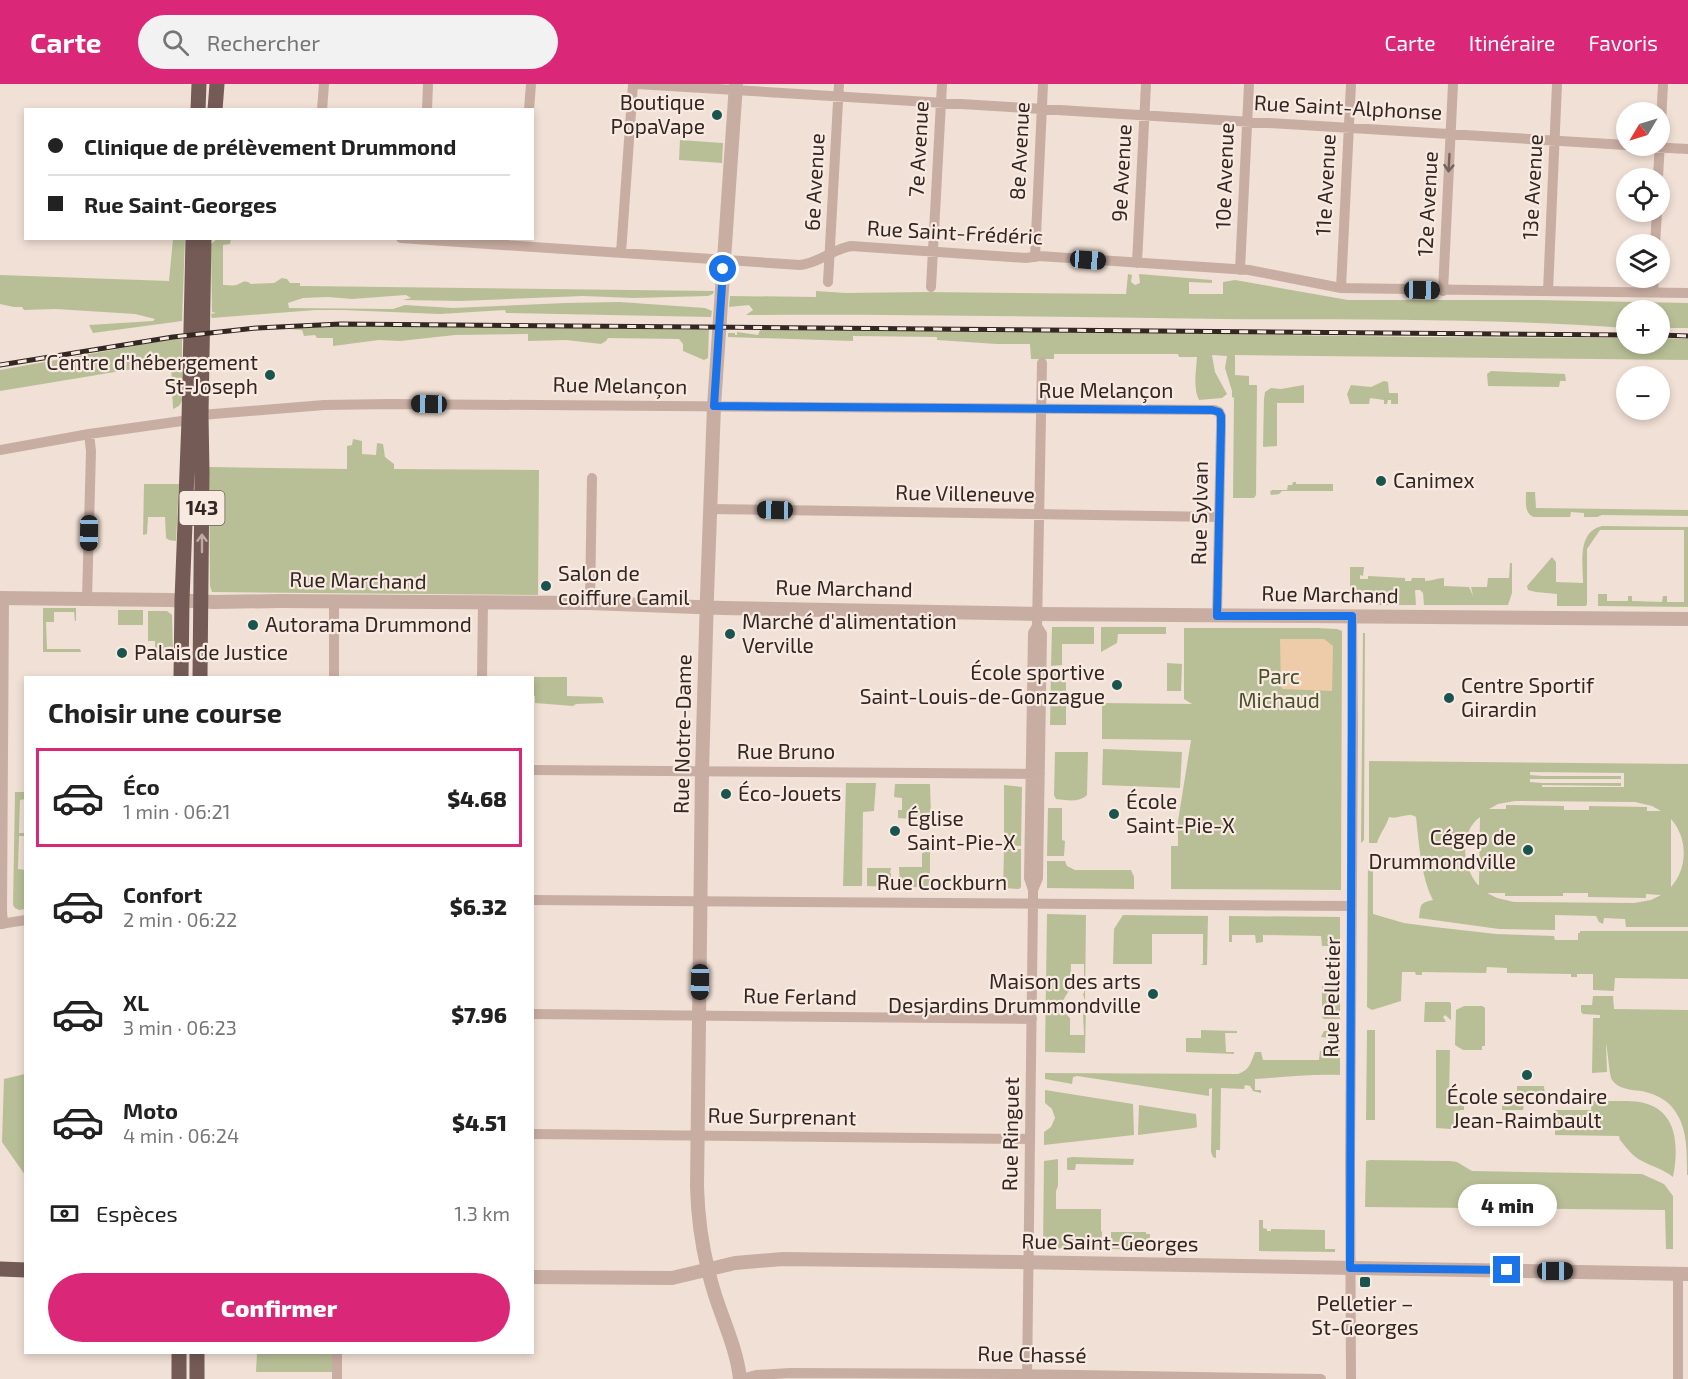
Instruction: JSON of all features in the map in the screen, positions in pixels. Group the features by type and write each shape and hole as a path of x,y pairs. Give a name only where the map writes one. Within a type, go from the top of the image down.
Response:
{"main road":[{"path":"198,108 199,84"},
{"path":"215,108 217,84"},
{"name":"143","path":"193,240 195,418 201,601 200,676"},
{"name":"143","path":"182,676 182,600 195,418 204,240"},
{"path":"0,1269 24,1270"},
{"path":"179,1354 179,1379"},
{"path":"197,1354 197,1379"}],"street":[{"path":"322,108 324,84"},
{"path":"427,108 428,84"},
{"path":"529,108 531,84"},
{"path":"621,254 635,84"},
{"name":"Rue Saint-Alphonse","path":"635,84 735,87 838,97 1616,144"},
{"name":"6e Avenue","path":"828,282 839,84"},
{"name":"7e Avenue","path":"931,287 942,84"},
{"name":"8e Avenue","path":"1035,257 1043,84"},
{"name":"9e Avenue","path":"1137,263 1146,84"},
{"name":"10e Avenue","path":"1240,270 1248,84"},
{"name":"11e Avenue","path":"1341,288 1351,84"},
{"name":"12e Avenue","path":"1443,291 1453,84"},
{"name":"13e Avenue","path":"1548,291 1557,84"},
{"path":"1662,102 1663,84"},
{"name":"Rue Notre-Dame","path":"735,87 714,406 706,608 702,771 698,1212 708,1270 741,1379"},
{"path":"1670,148 1688,149"},
{"name":"Rue Saint-Frédéric","path":"452,240 520,242 621,254 800,265 852,246 1240,270 1341,288 1443,291 1688,292"},
{"path":"1653,288 1653,292"},
{"name":"Rue Ringuet","path":"1027,1377 1033,890 1038,878 1035,774 1042,634 1038,620 1042,363"},
{"name":"Rue Melançon","path":"0,450 195,418 349,404 1212,410 1219,412"},
{"name":"Rue Sylvan","path":"1217,616 1221,427 1219,412"},
{"path":"87,600 91,451 89,434"},
{"path":"590,603 592,478"},
{"name":"Rue Villeneuve","path":"710,509 1220,517"},
{"path":"2,598 1,924 24,920"},
{"name":"Rue Marchand","path":"2,598 590,603 1038,620 1217,616 1688,619"},
{"path":"334,602 334,676"},
{"path":"482,676 483,603"},
{"name":"Rue Pelletier","path":"1351,1379 1352,616"},
{"name":"Rue Bruno","path":"534,770 1035,774"},
{"name":"Rue Cockburn","path":"534,900 1352,906"},
{"name":"Rue Ferland","path":"534,1014 1032,1018"},
{"name":"Rue Surprenant","path":"534,1134 1030,1139"},
{"name":"Rue Saint-Georges","path":"534,1277 665,1278 683,1276 735,1263 770,1259 1683,1273"},
{"path":"1678,1379 1683,1273"},
{"path":"337,1354 337,1379"},
{"name":"Rue Chassé","path":"741,1379 756,1375 778,1374 1321,1379"}],"green space":[{"path":"680,140 723,143 722,163 679,160"},
{"path":"173,240 185,240 182,321 93,333 89,325 153,321 155,319 135,314 56,309 24,310 22,307 0,304 0,275 169,281"},
{"path":"216,240 231,240 230,244 223,245 223,285 245,282 274,283 282,278 287,279 290,283 300,283 300,286 714,291 708,296 633,298 583,296 460,301 403,300 411,298 406,295 352,299 303,298 288,303 289,308 393,309 405,305 453,308 620,302 705,308 712,311 711,317 506,313 505,310 440,314 316,310 212,318 211,314 216,313 212,312 211,244"},
{"path":"1128,274 1132,275 1131,282 1135,285 1140,283 1139,274 1212,280 1212,283 1189,282 1189,294 1223,294 1223,282 1235,280 1348,300 1616,302 1616,327 1424,320 746,315 753,310 749,305 729,307 730,296 816,297 816,291 1126,294"},
{"path":"1670,303 1688,303 1688,328 1670,328"},
{"path":"341,326 709,328 708,358 704,360 683,351 683,344 679,339 608,338 601,344 566,340 528,341 528,334 455,335 400,341 379,340 333,346 333,338 304,336 302,330 290,329"},
{"path":"760,330 977,330 1616,338 1616,354 1670,354 1670,338 1688,339 1688,360 1235,355 1235,375 1249,376 1249,385 1257,385 1256,495 1254,498 1233,498 1234,398 1225,368 1227,356 1212,355 1215,372 1227,394 1222,398 1199,400 1195,385 1197,357 1179,357 1178,354 1054,354 1054,359 1031,359 1030,344 937,340 937,337 853,336 853,341 728,337 728,333 758,335"},
{"path":"182,339 182,401 173,409 171,364 0,391 0,370"},
{"path":"1491,371 1565,374 1566,381 1560,381 1559,387 1488,386 1487,374"},
{"path":"1384,381 1388,382 1389,393 1398,393 1398,404 1391,404 1391,400 1388,400 1387,404 1384,404 1384,400 1370,398 1369,404 1350,404 1347,394 1351,385 1371,387"},
{"path":"1304,385 1304,403 1277,403 1277,446 1263,447 1265,392 1271,388 1281,389"},
{"path":"353,439 362,441 362,454 376,455 377,443 383,444 385,457 394,464 394,469 539,470 538,595 212,592 210,586 209,467 347,469 347,446 352,445"},
{"path":"1293,482 1296,484 1333,484 1333,491 1282,491 1271,495 1272,490 1287,490 1288,485 1292,485"},
{"path":"144,484 179,484 176,541 166,538 165,517 148,517 147,534 143,535"},
{"path":"1526,492 1535,492 1536,508 1688,510 1688,516 1602,515 1584,517 1584,513 1571,512 1570,517 1534,517 1527,510"},
{"path":"1602,526 1688,527 1688,607 1598,606 1598,594 1607,594 1607,601 1628,601 1628,596 1632,596 1632,601 1662,602 1663,596 1667,596 1667,602 1684,602 1684,530 1600,530 1587,549 1586,606 1557,606 1557,594 1528,590 1527,586 1552,557 1556,562 1556,582 1583,583 1582,558 1585,541 1594,529"},
{"path":"1510,563 1512,563 1512,593 1508,605 1424,605 1423,593 1420,590 1415,590 1416,605 1375,605 1375,602 1350,602 1350,567 1364,567 1363,576 1360,575 1360,579 1368,579 1368,576 1405,578 1405,581 1411,581 1412,578 1425,578 1425,581 1444,578 1444,586 1469,587 1473,596 1471,587 1487,587 1488,578 1509,578"},
{"path":"43,608 76,608 76,621 74,612 54,612 54,622 46,622 47,649 80,649 81,652 43,652"},
{"path":"118,610 143,610 143,625 118,625"},
{"path":"148,611 167,611 172,615 173,657 155,656 155,641 148,641"},
{"path":"1052,627 1094,627 1094,644 1062,644 1062,665 1051,666"},
{"path":"1101,627 1166,627 1166,634 1118,634 1117,643 1101,652"},
{"name":"Parc Michaud","path":"1184,628 1317,628 1342,631 1341,890 1171,889 1171,846 1178,846 1178,821 1191,740 1102,739 1102,703 1192,704 1184,699"},
{"path":"1363,633 1365,633 1364,840 1361,843"},
{"path":"1167,663 1182,664 1181,691 1167,691"},
{"path":"1051,670 1066,671 1066,725 1050,725"},
{"path":"534,677 567,677 567,696 602,697 604,703 573,706 535,703"},
{"path":"1103,749 1182,752 1180,788 1102,785"},
{"path":"1055,752 1088,752 1087,795 1084,798 1056,799 1054,795"},
{"name":"Cégep de Drummondville","path":"1369,761 1688,764 1688,927 1626,927 1625,919 1604,918 1603,924 1596,916 1555,915 1555,930 1499,929 1419,918 1422,905 1433,900 1423,870 1416,817 1410,815 1389,817 1377,843 1369,843","holes":["1530,772 1624,773 1624,787 1542,787 1542,785 1621,786 1621,783 1530,782 1530,779 1621,779 1621,776 1530,775","1515,801 1635,802 1661,811 1647,811 1647,807 1589,806 1589,810 1564,810 1564,806 1506,805 1506,809 1489,809 1498,804","1480,817 1479,885 1469,869 1465,850 1466,840 1473,823","1671,819 1681,835 1684,853 1677,879 1671,887","1487,893 1505,893 1505,896 1563,896 1563,893 1588,893 1588,897 1646,898 1646,894 1661,895 1651,900 1634,903 1514,902"]},
{"path":"846,783 876,783 874,811 863,812 862,886 843,886"},
{"path":"895,784 930,784 931,817 927,820 898,818 898,810 902,810 902,798 894,797"},
{"path":"1004,785 1022,787 1021,846 1004,845"},
{"path":"15,792 24,792 24,799 20,800 19,833 24,833 24,836 19,836 18,869 24,870 24,909 19,910 13,905"},
{"path":"1048,808 1062,808 1064,856 1047,856"},
{"path":"1004,849 1021,849 1021,887 1019,889 1003,888"},
{"path":"930,851 930,887 900,887 899,867 922,867 922,853"},
{"path":"1368,858 1373,860 1373,914 1404,923 1496,934 1554,936 1555,940 1578,940 1580,931 1688,931 1688,979 1615,978 1614,991 1593,990 1593,974 1577,974 1577,977 1571,977 1571,974 1507,973 1507,968 1487,967 1486,973 1422,972 1422,975 1416,975 1415,972 1402,972 1401,1001 1372,1010 1367,1007"},
{"path":"1047,861 1065,861 1067,866 1075,870 1131,870 1134,877 1134,889 1047,888"},
{"path":"867,868 891,868 891,887 867,886"},
{"path":"1047,914 1086,915 1085,1001 1083,994 1084,964 1071,964 1070,989 1062,1002 1064,1012 1070,1018 1070,1035 1084,1035 1083,1013 1086,1008 1085,1053 1045,1052"},
{"path":"1123,915 1208,916 1207,965 1200,965 1203,964 1203,934 1152,934 1152,964 1113,964 1114,929"},
{"path":"1229,916 1340,917 1340,1019 1322,1017 1322,986 1331,984 1331,946 1322,946 1321,936 1263,935 1263,942 1256,943 1255,935 1232,935 1232,942 1229,942"},
{"path":"1593,996 1613,996 1614,1009 1688,1010 1688,1175 1683,1126 1674,1109 1667,1102 1652,1094 1625,1089 1615,1083 1611,1077 1606,1044 1607,1072 1592,1073 1593,1018 1600,1018 1600,1015 1583,1014 1581,1005 1592,1005"},
{"path":"1425,1002 1450,1002 1451,1020 1445,1015 1443,1017 1446,1022 1424,1022"},
{"path":"1464,1006 1485,1008 1485,1046 1482,1046 1482,1050 1463,1050 1455,1045 1456,1010"},
{"path":"1201,1030 1237,1031 1237,1033 1225,1033 1226,1052 1234,1052 1234,1054 1186,1052 1186,1038 1201,1038"},
{"path":"1367,1030 1375,1030 1375,1120 1366,1120"},
{"path":"1324,1031 1340,1031 1340,1075 1255,1079 1255,1090 1261,1090 1261,1093 1253,1091 1250,1086 1245,1085 1244,1089 1221,1088 1220,1150 1216,1150 1216,1158 1211,1152 1212,1088 1209,1089 1209,1096 1077,1076 1073,1077 1072,1084 1045,1079 1045,1073 1238,1074 1248,1068 1255,1052 1261,1052 1263,1060 1319,1060 1320,1051 1330,1050 1330,1038 1321,1037"},
{"path":"1436,1050 1450,1050 1449,1099 1446,1100 1446,1105 1464,1103 1464,1110 1458,1112 1451,1129 1436,1128"},
{"path":"24,1074 24,1174 2,1142 4,1079"},
{"path":"1517,1086 1544,1086 1545,1097 1525,1097 1523,1110 1502,1110 1502,1104 1517,1104"},
{"path":"1045,1090 1133,1104 1134,1135 1044,1145 1044,1132 1051,1127 1055,1118 1052,1109 1045,1103"},
{"path":"1594,1101 1640,1102 1662,1112 1669,1121 1675,1141 1673,1177 1636,1157 1619,1136 1555,1135 1555,1110 1591,1110"},
{"path":"1139,1105 1196,1114 1197,1127 1138,1135"},
{"path":"1067,1158 1134,1159 1133,1165 1076,1164 1075,1170 1068,1170"},
{"path":"1058,1159 1056,1209 1101,1209 1101,1249 1043,1248 1044,1161"},
{"path":"1366,1161 1450,1161 1457,1162 1472,1171 1642,1174 1664,1184 1673,1196 1673,1249 1666,1249 1665,1210 1365,1207"},
{"path":"1259,1220 1263,1220 1263,1228 1267,1231 1271,1229 1325,1230 1325,1249 1335,1249 1335,1252 1259,1251"},
{"path":"1111,1232 1146,1232 1150,1234 1150,1250 1111,1249"},
{"path":"257,1354 333,1354 332,1372 256,1372"}],"sand":[{"path":"1280,639 1324,639 1333,646 1332,691 1283,689 1281,687"}],"railway":[{"path":"0,365 173,337 257,328 341,324 1616,335"},
{"path":"1670,335 1688,336"}],"place":[{"name":"Boutique PopaVape","path":"717,115"},
{"name":"Centre d'hébergement St-Joseph","path":"270,375"},
{"name":"Canimex","path":"1381,481"},
{"name":"Salon de coiffure Camil","path":"546,586"},
{"name":"Autorama Drummond","path":"253,625"},
{"name":"Marché d'alimentation Verville","path":"730,634"},
{"name":"Palais de Justice","path":"122,653"},
{"name":"École sportive Saint-Louis-de-Gonzague","path":"1117,685"},
{"name":"Centre Sportif Girardin","path":"1449,698"},
{"name":"Éco-Jouets","path":"726,794"},
{"name":"École Saint-Pie-X","path":"1114,814"},
{"name":"Église Saint-Pie-X","path":"895,831"},
{"name":"Cégep de Drummondville","path":"1528,850"},
{"name":"Maison des arts Desjardins Drummondville","path":"1153,994"},
{"name":"École secondaire Jean-Raimbault","path":"1527,1075"},
{"name":"Pelletier – St-Georges","path":"1365,1282"}],"route":[{"path":"723,269 714,406 1212,410 1219,412 1221,427 1217,616 1352,616 1350,1268 1507,1270"}]}
